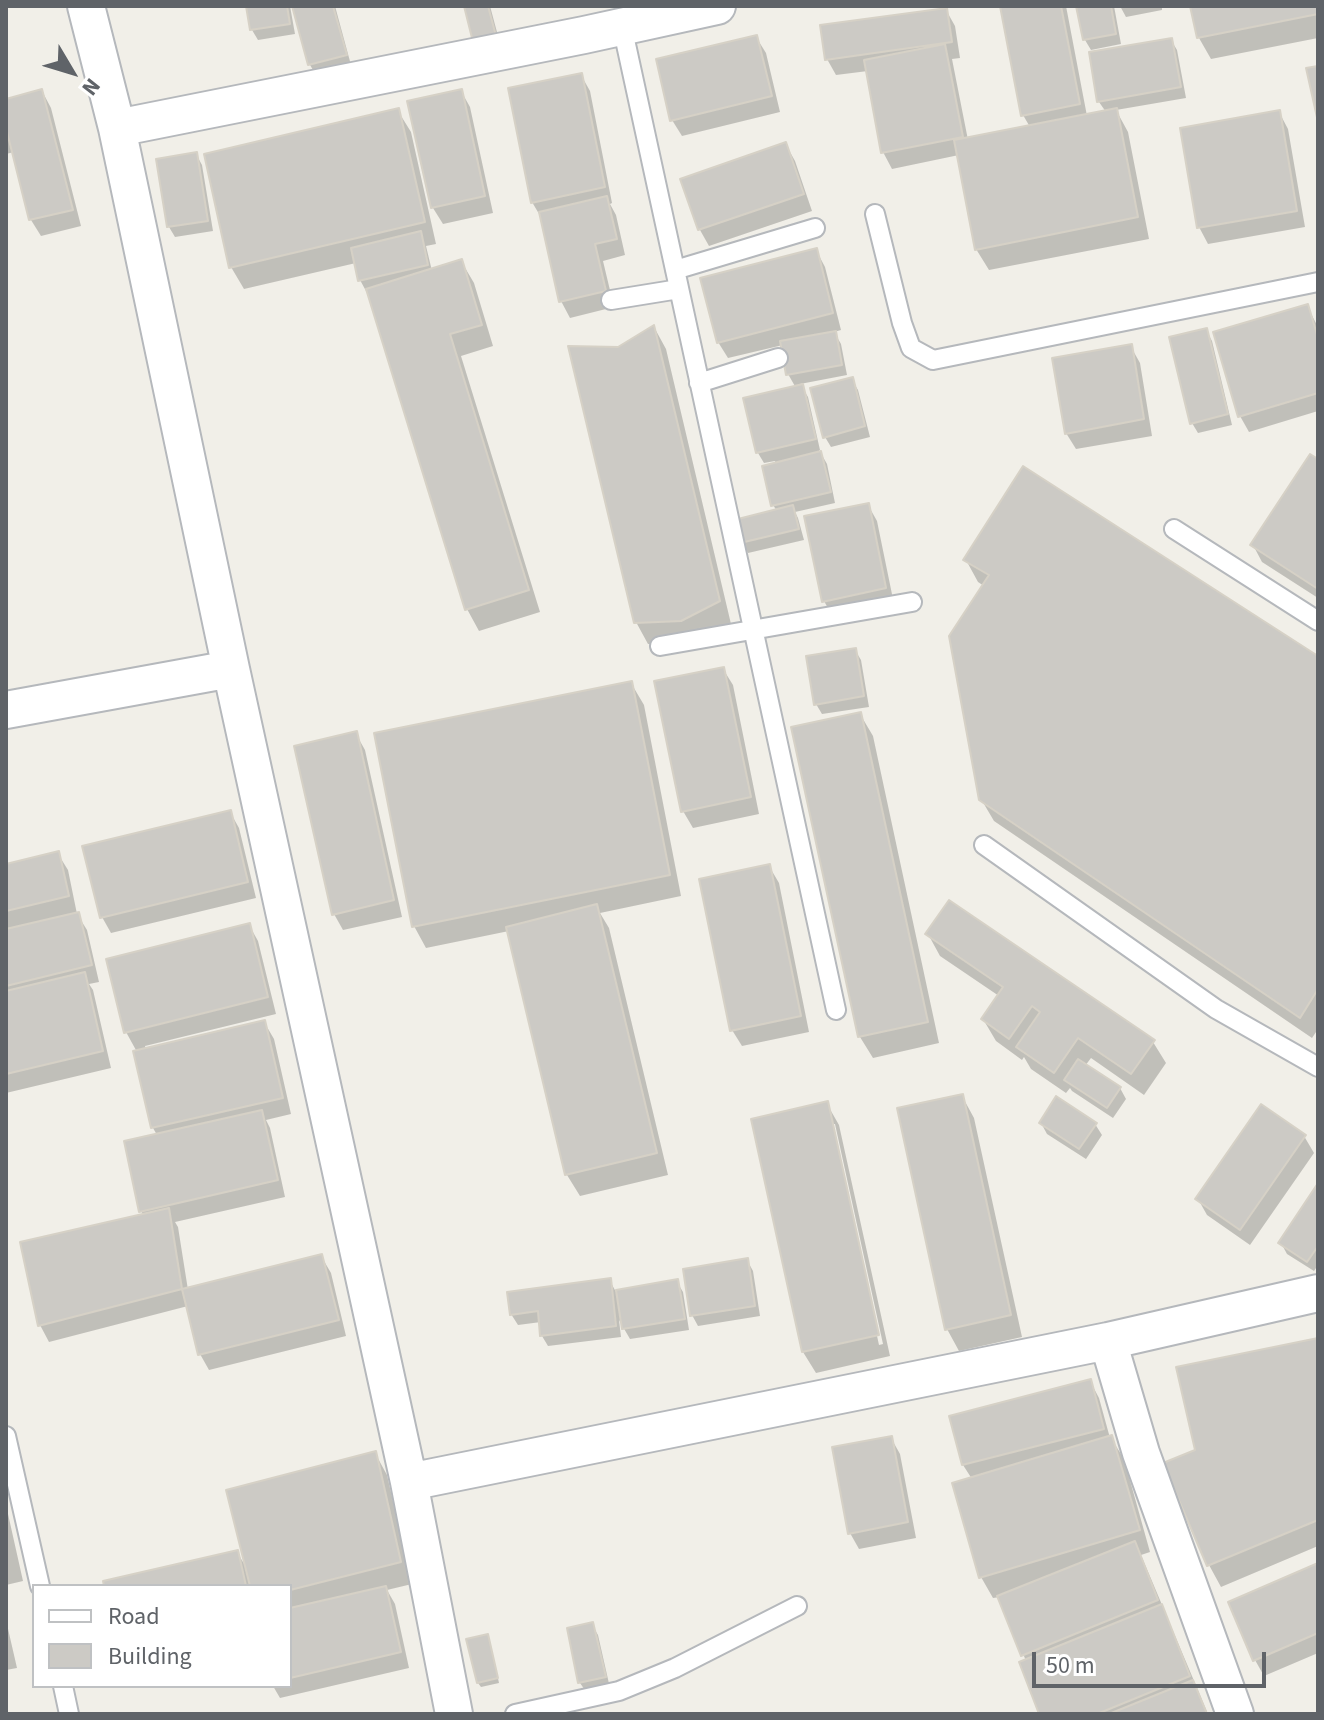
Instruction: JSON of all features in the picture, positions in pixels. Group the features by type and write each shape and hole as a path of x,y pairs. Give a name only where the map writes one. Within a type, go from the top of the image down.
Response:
{"street":[{"path":"86,6 117,128 231,669 409,1482 454,1714"},
{"path":"117,128 576,20 622,26 717,6"},
{"path":"6,710 231,669"},
{"path":"409,1482 1108,1341 1318,1293"},
{"path":"1108,1341 1141,1453 1235,1714"}],"lane":[{"path":"622,26 836,1010"},
{"path":"875,214 911,348 933,360 1318,282"},
{"path":"675,270 815,228"},
{"path":"611,300 679,289"},
{"path":"699,383 778,358"},
{"path":"1174,529 1318,621"},
{"path":"660,646 912,602"},
{"path":"984,845 1216,1009 1318,1067"},
{"path":"6,1436 40,1584"},
{"path":"515,1714 619,1691 675,1668 797,1606"},
{"path":"63,1688 69,1714"}],"building":[{"path":"246,6 287,6 290,24 250,30"},
{"path":"292,6 333,6 347,55 308,65"},
{"path":"464,6 488,6 496,36 473,42"},
{"path":"1000,6 1061,6 1080,104 1021,116"},
{"path":"1076,6 1111,6 1116,34 1083,40"},
{"path":"1190,6 1318,6 1318,14 1197,38"},
{"path":"947,8 952,42 825,60 820,25"},
{"path":"757,35 772,96 670,121 656,59"},
{"path":"1172,38 1181,87 1097,102 1089,52"},
{"path":"945,44 963,137 881,153 864,60"},
{"path":"1318,66 1318,122 1306,68"},
{"path":"582,73 605,187 531,203 508,88"},
{"path":"42,89 73,210 29,220 6,128 6,99"},
{"path":"462,89 485,196 431,208 407,101"},
{"path":"399,108 425,222 229,268 204,154"},
{"path":"1117,108 1138,217 975,250 954,140"},
{"path":"1280,110 1297,211 1197,228 1180,128"},
{"path":"786,142 804,194 698,230 680,179"},
{"path":"197,152 208,221 167,227 156,159"},
{"path":"607,196 617,239 595,244 606,291 559,302 539,212"},
{"path":"421,231 428,265 358,281 351,248"},
{"path":"817,248 833,313 717,343 700,278"},
{"path":"462,259 482,325 450,334 529,590 465,610 366,289"},
{"path":"1308,304 1318,338 1318,393 1238,417 1213,332"},
{"path":"654,325 720,601 681,621 634,623 568,346 618,347"},
{"path":"1207,328 1228,414 1190,424 1169,337"},
{"path":"836,331 842,365 786,375 780,341"},
{"path":"1132,344 1144,419 1065,434 1052,358"},
{"path":"853,377 865,426 823,438 810,388"},
{"path":"803,384 816,439 756,453 743,398"},
{"path":"821,451 831,492 771,506 762,466"},
{"path":"1310,454 1318,459 1318,589 1250,545"},
{"path":"1023,466 1318,656 1318,989 1300,1018 979,800 949,636 989,575 963,560"},
{"path":"869,503 886,588 822,602 804,516"},
{"path":"793,505 799,529 740,543 734,520"},
{"path":"856,648 864,696 814,705 806,656"},
{"path":"724,667 751,797 681,812 654,681"},
{"path":"632,681 670,875 412,927 374,733"},
{"path":"861,712 928,1022 858,1037 791,727"},
{"path":"357,731 394,900 332,915 294,746"},
{"path":"231,810 248,882 100,918 82,846"},
{"path":"59,851 69,896 6,911 6,864"},
{"path":"770,864 801,1016 730,1031 699,879"},
{"path":"949,900 1155,1040 1131,1074 1078,1038 1054,1073 1016,1047 1040,1012 1032,1006 1009,1039 981,1019 1003,987 925,934"},
{"path":"597,904 657,1153 565,1175 506,927"},
{"path":"79,912 92,965 6,986 6,929"},
{"path":"250,923 268,997 124,1033 106,959"},
{"path":"85,972 103,1051 6,1074 6,991"},
{"path":"265,1020 283,1098 151,1128 133,1051"},
{"path":"1078,1059 1121,1087 1107,1108 1064,1080"},
{"path":"963,1094 1011,1315 945,1330 897,1108"},
{"path":"1056,1096 1097,1123 1079,1149 1039,1123"},
{"path":"828,1101 879,1335 802,1352 751,1119"},
{"path":"1261,1104 1306,1135 1240,1230 1195,1199"},
{"path":"262,1110 278,1180 139,1212 124,1141"},
{"path":"1318,1183 1318,1246 1307,1262 1278,1243"},
{"path":"169,1208 182,1289 38,1326 20,1242"},
{"path":"322,1254 339,1320 198,1355 182,1289"},
{"path":"748,1258 755,1306 690,1316 683,1269"},
{"path":"611,1278 616,1326 540,1336 538,1311 510,1315 507,1292"},
{"path":"678,1279 685,1319 622,1329 616,1290"},
{"path":"1318,1338 1318,1520 1207,1566 1163,1463 1195,1450 1176,1367"},
{"path":"1091,1379 1104,1429 962,1465 949,1416"},
{"path":"1112,1435 1140,1530 979,1578 952,1483"},
{"path":"892,1436 908,1522 848,1534 832,1447"},
{"path":"376,1451 401,1562 292,1589 292,1584 250,1584 226,1490"},
{"path":"1135,1541 1158,1600 1021,1656 997,1596"},
{"path":"238,1550 246,1584 104,1584 103,1581"},
{"path":"1318,1563 1318,1633 1253,1661 1228,1602"},
{"path":"386,1586 401,1652 292,1678 292,1608"},
{"path":"1162,1604 1190,1676 1097,1714 1039,1714 1019,1662"},
{"path":"593,1622 606,1677 578,1683 567,1628"},
{"path":"488,1634 498,1678 477,1683 466,1639"},
{"path":"1193,1680 1207,1714 1109,1714"}]}
